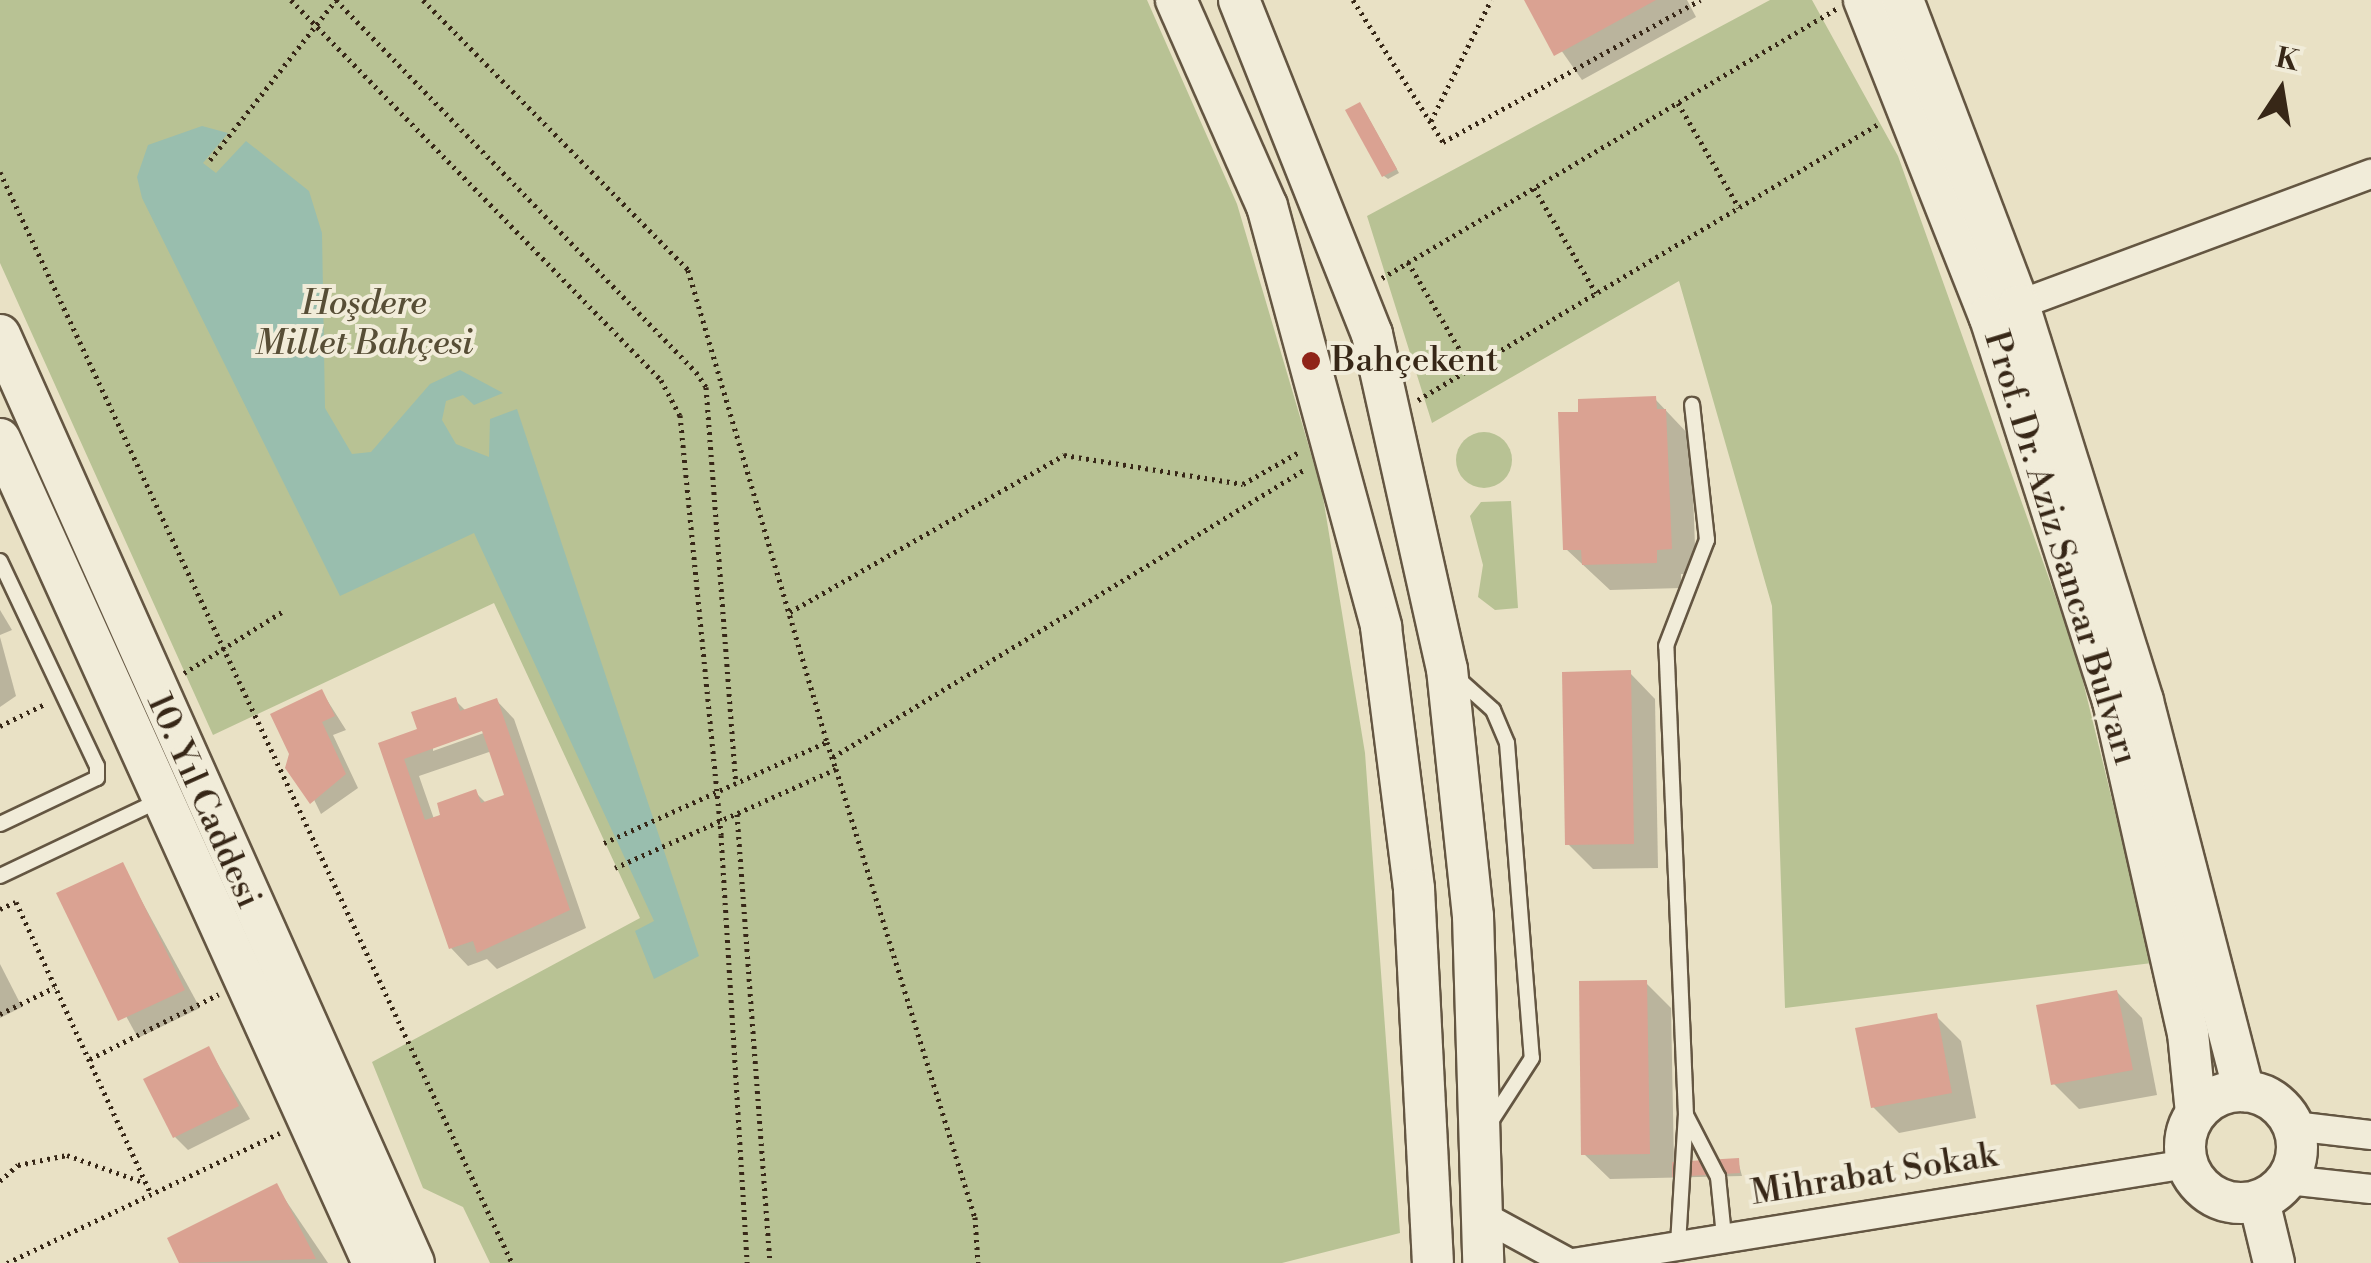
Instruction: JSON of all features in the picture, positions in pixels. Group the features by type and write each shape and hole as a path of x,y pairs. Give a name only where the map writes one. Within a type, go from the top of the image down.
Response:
{"street":[{"path":"1176,0 1266,206 1324,459 1382,628 1403,793 1433,1263"},
{"path":"1239,0 1372,334 1448,670 1473,916 1483,1263"},
{"name":"Prof. Dr. Aziz Sancar Bulvarı","path":"1864,0 1906,108 2004,310 2113,702 2188,1033 2196,1113 2187,1164"},
{"name":"Prof. Dr. Aziz Sancar Bulvarı","path":"1903,0 2004,310 2143,701 2244,1090"},
{"path":"2004,310 2371,174"},
{"name":"10. Yıl Caddesi","path":"0,335 159,702 177,793 244,981 304,1099 414,1263"},
{"name":"10. Yıl Caddesi","path":"0,439 177,793 373,1263"},
{"path":"2196,1113 2244,1090 2274,1101 2294,1126 2371,1134"},
{"path":"2274,1263 2273,1191 2294,1126"},
{"path":"2187,1164 2224,1201 2273,1191 2371,1189"},
{"name":"Mihrabat Sokak","path":"1571,1263 2187,1164"},
{"path":"1479,1214 1571,1263"}],"lane":[{"path":"1678,1244 1686,1115 1666,646 1707,540 1692,405"},
{"path":"0,561 64,696 97,778 0,824"},
{"path":"1448,670 1492,710 1508,743 1532,1058 1477,1143"},
{"path":"0,876 177,793"},
{"path":"1686,1115 1718,1177 1724,1236"}],"path":[{"path":"291,0 672,396 719,822 747,1263"},
{"path":"210,160 336,0 706,387 736,784"},
{"path":"423,0 688,270 827,742 975,1217 978,1263"},
{"path":"1354,0 1443,142 1700,0"},
{"path":"1431,121 1491,0"},
{"path":"1382,278 1852,0"},
{"path":"1678,103 1739,208"},
{"path":"1412,384 1417,401 1906,108"},
{"path":"0,172 512,1263"},
{"path":"1534,188 1596,294"},
{"path":"1376,261 1387,295"},
{"path":"1408,262 1472,369"},
{"path":"790,612 1064,455 1243,484 1306,448 1324,459 832,757"},
{"path":"159,702 195,658 282,612"},
{"path":"0,726 64,696"},
{"path":"604,843 827,742"},
{"path":"615,868 836,769"},
{"path":"737,814 770,1263"},
{"path":"0,910 16,902 152,1194"},
{"path":"89,1060 244,981"},
{"path":"0,1014 55,988"},
{"path":"8,1263 152,1194 304,1099"},
{"path":"0,1182 18,1165 68,1155 146,1183"}],"green space":[{"name":"Hoşdere Millet Bahçesi","path":"0,0 1147,0 1237,204 1322,491 1365,753 1400,1233 1282,1263 490,1263 463,1207 423,1188 372,1062 640,918 494,603 213,735 0,263"},
{"path":"1770,0 1812,0 1898,156 2077,657 2152,963 1785,1008 1772,606 1679,281 1432,423 1367,216"},
{"path":"1484,432 1504,440 1512,460 1504,480 1484,488 1464,480 1456,460 1464,440"},
{"path":"1511,501 1518,608 1495,610 1478,597 1483,565 1470,516 1481,502"}],"shaded area":[{"path":"202,126 228,133 203,163 216,173 246,141 309,191 322,233 325,408 352,454 371,452 430,384 460,370 503,393 474,405 463,395 446,401 442,420 456,444 489,457 490,419 517,409 699,956 654,979 635,931 654,921 474,533 340,596 142,198 137,177 148,145"}],"building":[{"path":"1524,0 1656,0 1554,56"},
{"path":"1360,102 1397,169 1382,177 1345,110"},
{"path":"1656,396 1657,409 1666,409 1672,549 1657,550 1657,563 1582,565 1581,550 1563,550 1558,412 1578,412 1578,399"},
{"path":"1631,670 1634,844 1565,845 1562,672"},
{"path":"322,689 335,716 322,722 346,774 310,804 285,768 289,754 270,714"},
{"path":"456,697 460,711 497,698 570,910 477,953 473,941 449,949 378,743 417,729 411,712","holes":["482,731 504,795 481,803 476,789 437,803 440,815 425,820 404,759"]},
{"path":"123,862 185,990 118,1021 56,893"},
{"path":"1647,980 1650,1154 1581,1155 1579,981"},
{"path":"2117,990 2133,1070 2051,1085 2036,1005"},
{"path":"1937,1013 1952,1093 1871,1108 1855,1028"},
{"path":"209,1046 239,1106 173,1138 143,1079"},
{"path":"1739,1158 1740,1173 1672,1177 1672,1162"},
{"path":"277,1183 316,1259 179,1263 167,1238"}],"place":[{"name":"Bahçekent","path":"1311,361"}]}
